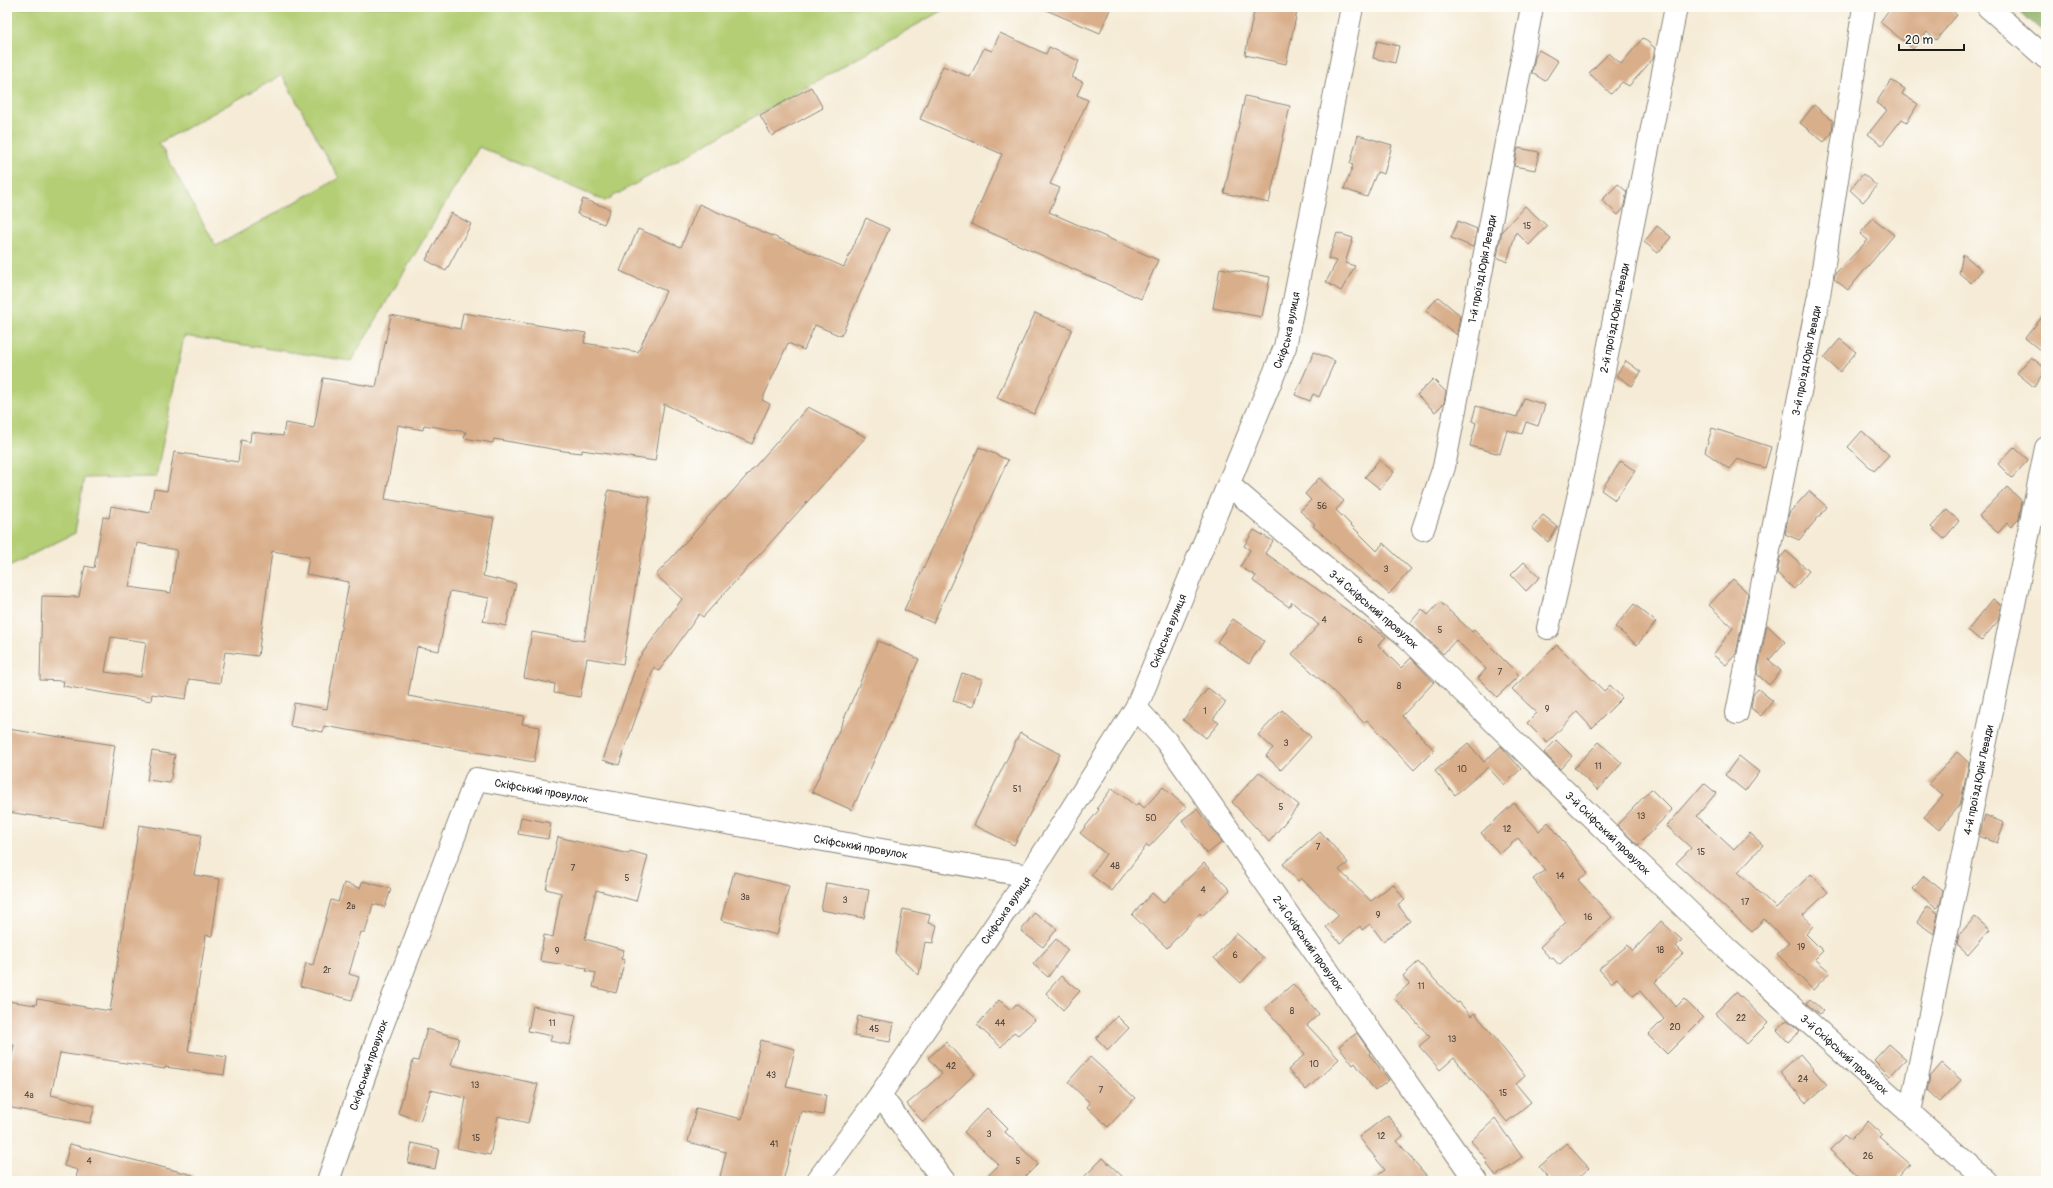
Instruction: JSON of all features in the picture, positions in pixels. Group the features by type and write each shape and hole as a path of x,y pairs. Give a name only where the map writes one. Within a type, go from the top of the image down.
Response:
{"street":[{"name":"Скіфська вулиця","path":"817,1181 880,1095 1029,876 1136,708 1285,347 1352,7"},
{"name":"1-й проїзд Юрія Левади","path":"1423,529 1444,467 1532,7"},
{"name":"2-й проїзд Юрія Левади","path":"1548,628 1583,476 1676,7"},
{"name":"3-й проїзд Юрія Левади","path":"1737,713 1819,295 1864,7"},
{"path":"1988,7 2046,58"},
{"name":"4-й проїзд Юрія Левади","path":"1910,1112 2046,448"},
{"name":"3-й Скіфський провулок","path":"1229,485 1406,636 1728,950 1986,1181"},
{"name":"2-й Скіфський провулок","path":"1136,708 1166,741 1476,1181"},
{"name":"Скіфський провулок","path":"328,1181 379,1034 476,779 1029,876"},
{"path":"880,1095 944,1181"}],"green space":[{"path":"7,7 948,7 605,201 479,147 351,361 184,336 156,477 84,478 75,533 7,567","holes":["282,75 339,178 216,246 159,143"]},
{"path":"2014,7 2046,7 2046,34"}],"building":[{"path":"1039,7 1111,7 1100,33"},
{"path":"1255,7 1298,7 1286,64 1245,55"},
{"path":"1891,7 1948,7 1957,15 1936,40 1927,32 1913,49 1880,22"},
{"path":"1000,33 1046,54 1049,47 1079,61 1072,77 1083,82 1077,95 1088,100 1050,184 1060,188 1049,212 1158,260 1141,299 971,224 1002,154 920,119 943,66 970,77 984,48 992,51"},
{"path":"1643,38 1655,48 1653,59 1629,86 1622,82 1611,94 1589,73 1609,53 1621,64"},
{"path":"1377,41 1399,46 1395,63 1373,58"},
{"path":"1539,50 1558,61 1545,81 1532,73 1535,57"},
{"path":"1891,80 1905,89 1902,94 1918,104 1907,122 1902,119 1882,145 1868,134 1887,110 1876,103"},
{"path":"811,87 823,108 772,136 760,115"},
{"path":"1245,96 1290,106 1269,203 1224,193"},
{"path":"1814,105 1833,121 1832,133 1824,142 1800,123"},
{"path":"1358,135 1392,145 1384,174 1377,172 1367,197 1344,189 1353,165 1350,164"},
{"path":"1518,148 1539,152 1535,170 1514,166"},
{"path":"1863,174 1877,186 1863,202 1850,190"},
{"path":"1618,184 1627,192 1623,209 1618,215 1602,200"},
{"path":"583,199 610,209 604,224 577,214"},
{"path":"699,204 844,267 866,218 889,229 841,336 815,325 804,350 788,343 762,400 770,404 752,444 664,404 655,461 582,450 582,453 564,451 494,439 493,443 464,438 466,432 424,425 423,430 398,425 385,499 494,518 483,576 516,584 506,626 483,621 489,598 450,591 439,651 417,647 408,696 524,716 522,724 540,727 534,762 324,726 323,732 290,726 294,703 327,709 349,582 306,574 309,557 272,551 258,656 225,652 220,683 189,679 186,699 152,694 151,701 63,686 64,681 40,680 42,596 79,597 85,566 94,568 103,517 109,518 111,506 150,513 154,489 167,491 174,452 238,462 241,440 250,442 251,432 283,436 285,423 314,428 323,378 376,387 391,315 460,329 463,313 586,333 584,343 638,352 666,291 620,271 638,229 681,247","holes":["137,543 177,550 171,593 129,587","111,637 146,642 141,677 105,672"]},
{"path":"1525,206 1547,226 1529,245 1516,232 1507,262 1497,257 1502,231"},
{"path":"451,213 471,224 446,271 426,260"},
{"path":"1873,218 1894,235 1848,290 1834,279 1835,274 1868,240 1860,234"},
{"path":"1458,221 1477,229 1473,247 1451,238"},
{"path":"1657,226 1671,237 1658,253 1644,242"},
{"path":"1337,233 1353,238 1345,263 1355,266 1341,291 1326,282 1337,261 1328,259"},
{"path":"1963,254 1982,270 1971,283 1959,273"},
{"path":"1220,268 1270,277 1262,317 1213,308"},
{"path":"1438,297 1460,315 1457,335 1426,311"},
{"path":"2046,312 2046,355 2025,338"},
{"path":"1035,313 1072,329 1034,414 997,398"},
{"path":"1840,339 1856,352 1840,372 1824,358"},
{"path":"1314,352 1335,361 1319,397 1313,394 1310,401 1295,395"},
{"path":"2031,357 2046,369 2034,387 2017,373"},
{"path":"1626,361 1641,372 1632,386 1616,375"},
{"path":"1433,379 1446,392 1444,403 1435,412 1417,395"},
{"path":"1524,398 1545,405 1538,426 1526,422 1522,434 1507,430 1500,454 1470,446 1476,423 1472,421 1476,406 1517,417"},
{"path":"808,407 866,437 703,617 699,614 659,671 654,667 619,765 603,760 639,658 682,599 656,575"},
{"path":"1712,428 1771,447 1765,468 1737,459 1729,469 1705,452"},
{"path":"1862,431 1889,455 1874,471 1848,447"},
{"path":"979,447 1008,460 933,623 904,610"},
{"path":"2014,447 2028,460 2012,478 1998,464"},
{"path":"1379,460 1394,472 1380,489 1365,477"},
{"path":"1621,461 1635,471 1615,500 1601,490"},
{"path":"1319,478 1344,501 1336,510 1377,551 1383,543 1411,569 1389,594 1313,526 1315,524 1300,511 1311,500 1305,494"},
{"path":"2007,487 2022,501 2019,519 2011,527 2007,523 1998,533 1979,516"},
{"path":"608,490 650,497 623,664 587,658 580,697 554,693 555,684 524,678 532,632 584,641"},
{"path":"1809,491 1827,507 1799,540 1785,534 1789,513"},
{"path":"1947,510 1959,521 1944,539 1931,527"},
{"path":"1543,515 1558,527 1548,542 1532,528"},
{"path":"1254,530 1273,541 1265,553 1386,637 1378,645 1401,668 1411,658 1434,682 1402,716 1434,750 1414,770 1367,720 1364,723 1333,691 1292,654 1319,625 1292,602 1289,607 1253,581 1256,576 1240,567 1250,550 1244,546"},
{"path":"1786,551 1809,571 1794,589 1777,573 1780,558"},
{"path":"1524,562 1540,577 1526,591 1511,575"},
{"path":"1733,579 1748,593 1736,654 1726,665 1713,655 1733,628 1709,605"},
{"path":"1993,599 2001,605 1998,621 1981,641 1968,630"},
{"path":"1440,602 1472,632 1474,630 1519,675 1497,697 1478,678 1486,669 1456,640 1443,654 1410,623 1422,609 1428,615"},
{"path":"1634,604 1656,622 1637,645 1615,627"},
{"path":"1233,619 1264,641 1249,664 1217,642"},
{"path":"1767,625 1785,642 1769,660 1781,671 1769,685 1757,674"},
{"path":"878,641 919,659 852,810 812,792"},
{"path":"1557,645 1604,691 1610,685 1622,698 1592,728 1577,712 1547,743 1527,723 1537,713 1512,689"},
{"path":"962,673 982,679 973,707 953,701"},
{"path":"1208,688 1226,702 1213,719 1219,723 1206,738 1183,720"},
{"path":"1758,689 1773,701 1761,716 1751,708 1753,695"},
{"path":"1282,710 1311,737 1281,770 1266,756 1273,748 1258,735"},
{"path":"7,729 115,745 103,826 7,812"},
{"path":"1020,733 1060,754 1014,845 974,825"},
{"path":"1556,740 1572,756 1560,769 1544,753"},
{"path":"1599,742 1622,763 1598,790 1574,768"},
{"path":"1468,743 1484,762 1501,746 1521,769 1504,785 1488,767 1455,795 1435,771"},
{"path":"152,751 175,755 170,783 147,780"},
{"path":"1957,752 1969,763 1960,805 1939,830 1924,817 1943,796 1929,784"},
{"path":"1739,756 1759,772 1745,791 1725,775"},
{"path":"1259,772 1299,805 1269,842 1232,802"},
{"path":"1704,783 1716,793 1697,816 1734,850 1750,833 1763,845 1738,872 1776,908 1811,874 1828,892 1803,915 1813,926 1806,934 1823,951 1815,959 1830,972 1813,990 1777,954 1789,943 1764,919 1752,932 1676,863 1691,848 1667,826"},
{"path":"1163,787 1186,807 1149,847 1147,845 1112,891 1091,875 1106,854 1080,833 1099,810 1097,808 1112,788 1136,806 1139,803 1144,808"},
{"path":"1651,789 1672,810 1638,845 1617,825"},
{"path":"1514,803 1539,831 1548,822 1588,873 1578,880 1612,917 1559,965 1540,947 1566,922 1533,879 1545,870 1518,838 1500,854 1481,833"},
{"path":"1197,809 1222,842 1207,854 1182,820"},
{"path":"1985,815 2004,823 1997,843 1979,836"},
{"path":"521,817 551,823 548,839 518,834"},
{"path":"139,825 201,835 194,875 220,879 212,936 206,935 188,1051 227,1057 224,1075 165,1067 165,1069 60,1053 51,1095 95,1106 90,1123 7,1107 7,1082 14,1045 7,1044 7,1001 36,1005 37,999 110,1011"},
{"path":"1320,831 1348,863 1339,870 1371,901 1393,884 1405,900 1398,905 1410,921 1383,941 1370,924 1362,930 1360,926 1340,943 1326,927 1339,915 1301,878 1298,881 1283,864"},
{"path":"558,837 629,854 630,851 648,856 636,901 596,890 585,939 624,950 621,959 625,960 616,993 593,987 596,973 586,971 587,968 540,961 544,935 553,937 561,893 546,889"},
{"path":"1204,863 1230,890 1202,916 1200,913 1167,948 1132,915 1152,893 1163,903"},
{"path":"734,872 789,886 777,935 721,920"},
{"path":"1924,876 1943,891 1940,905 1937,908 1913,889"},
{"path":"363,881 391,889 385,907 373,904 365,933 361,932 349,974 359,977 352,1000 300,986 306,963 313,965 331,900 338,902 344,883 360,888"},
{"path":"826,883 869,890 864,918 821,910"},
{"path":"1928,906 1938,913 1934,934 1917,922"},
{"path":"903,909 930,915 928,923 937,925 933,943 925,942 919,975 895,953"},
{"path":"1034,913 1057,929 1043,947 1021,931"},
{"path":"1975,917 1990,930 1968,955 1957,945 1959,935"},
{"path":"1661,921 1682,940 1676,946 1683,953 1655,982 1676,1007 1684,999 1703,1018 1667,1054 1648,1035 1664,1019 1640,991 1633,996 1617,978 1611,983 1599,969 1628,945 1633,951"},
{"path":"1236,933 1264,958 1241,983 1214,958"},
{"path":"1056,939 1068,950 1048,977 1033,964"},
{"path":"1418,962 1457,1003 1459,1002 1471,1016 1475,1013 1525,1076 1516,1084 1531,1102 1507,1122 1454,1058 1440,1070 1419,1046 1430,1037 1394,998 1409,984 1403,976"},
{"path":"1061,976 1080,991 1063,1010 1046,993"},
{"path":"1293,984 1319,1014 1307,1025 1339,1059 1306,1090 1288,1070 1305,1054 1265,1008"},
{"path":"1736,992 1768,1023 1747,1044 1715,1013"},
{"path":"1810,999 1823,1011 1819,1014 1806,1003"},
{"path":"999,1000 1011,1010 1016,1004 1035,1020 1018,1035 1014,1032 1001,1047 977,1025"},
{"path":"533,1006 576,1015 570,1045 550,1041 552,1036 528,1031"},
{"path":"858,1016 894,1023 890,1042 854,1036"},
{"path":"1117,1016 1129,1028 1108,1050 1096,1038"},
{"path":"1787,1020 1800,1031 1788,1042 1777,1030"},
{"path":"427,1029 459,1038 451,1065 538,1084 528,1123 498,1116 490,1155 457,1148 466,1098 431,1090 420,1121 398,1113 413,1060 418,1061"},
{"path":"1357,1033 1370,1052 1369,1054 1389,1080 1375,1091 1355,1063 1353,1065 1339,1046"},
{"path":"761,1040 795,1049 786,1087 826,1095 823,1115 801,1111 783,1181 719,1181 726,1152 688,1142 696,1108 742,1119"},
{"path":"946,1042 975,1074 923,1122 907,1104 942,1074 928,1058"},
{"path":"1889,1044 1906,1059 1890,1076 1874,1060"},
{"path":"1800,1054 1827,1085 1806,1103 1780,1072"},
{"path":"1090,1057 1135,1098 1108,1127 1087,1107 1090,1103 1068,1082"},
{"path":"1942,1063 1961,1080 1940,1102 1927,1090 1930,1077"},
{"path":"987,1108 1008,1129 1005,1132 1038,1164 1021,1181 982,1181 999,1165 964,1132"},
{"path":"1388,1115 1403,1136 1397,1141 1431,1181 1370,1181 1385,1170 1359,1137"},
{"path":"1495,1119 1522,1157 1496,1176 1486,1163 1488,1161 1471,1141"},
{"path":"1868,1121 1882,1134 1879,1137 1910,1164 1895,1181 1863,1181 1830,1150 1844,1135 1850,1140"},
{"path":"412,1143 439,1149 435,1169 408,1163"},
{"path":"1566,1143 1589,1168 1575,1181 1551,1181 1539,1167"},
{"path":"70,1144 193,1175 192,1181 75,1181 78,1170 64,1166"},
{"path":"1103,1158 1127,1181 1080,1181"}]}
